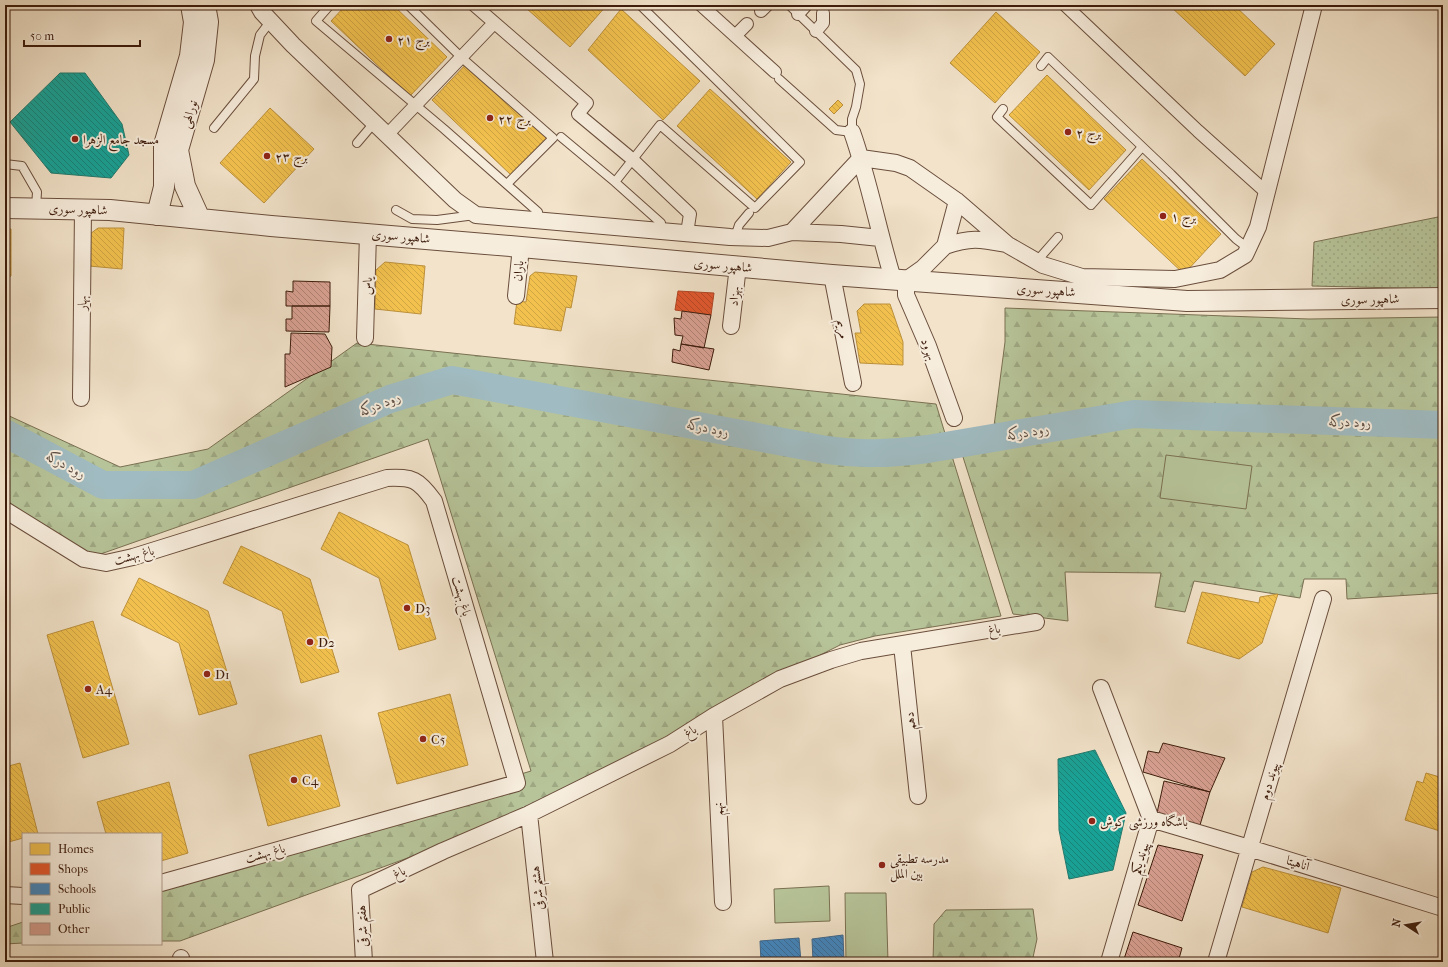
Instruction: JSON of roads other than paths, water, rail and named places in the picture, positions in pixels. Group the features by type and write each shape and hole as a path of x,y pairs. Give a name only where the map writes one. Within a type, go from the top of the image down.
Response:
{"street":[{"name":"نورالهی","path":"157,215 164,187 164,145 190,56 194,22 191,5"},
{"name":"نورالهی","path":"200,220 185,186 178,150 204,60 208,22 205,5"},
{"path":"258,5 270,22 293,46 455,200 476,215 735,237 768,238 792,232 841,234 880,238"},
{"path":"474,5 587,103 578,114 632,159 690,214 687,233"},
{"path":"701,5 777,75"},
{"path":"1065,5 1192,126 1266,192"},
{"path":"792,232 861,158 896,163 910,168 957,201 1008,244 1043,266 1082,277 1175,279 1220,270 1245,255 1258,227 1314,5"},
{"path":"816,31 823,23 823,13"},
{"path":"387,135 494,23"},
{"path":"735,36 747,24"},
{"name":"بهرود","path":"852,132 861,158 880,238 928,346 954,418"},
{"path":"164,187 168,196 172,200 179,198 185,186"},
{"path":"945,246 957,201"},
{"name":"شاهپور سوری","path":"5,208 83,209 832,275 1187,301 1443,298"},
{"name":"بهار","path":"81,398 83,209"},
{"name":"یاس","path":"365,338 368,234"},
{"path":"899,279 923,268 945,246 963,240 980,239 1008,244"},
{"name":"باران","path":"516,296 521,247"},
{"name":"بهزاد","path":"731,326 738,266"},
{"name":"مریم","path":"832,275 853,383"},
{"name":"باغ بهشت","path":"5,510 84,559 106,563 133,557 387,478 406,477 415,481 423,486 434,501 517,783 162,883"},
{"name":"پیوند دوم","path":"1216,962 1323,599"},
{"name":"باغ","path":"360,890 443,851 529,814 670,744 714,716 780,679 831,660 861,651 1036,622"},
{"name":"دهم","path":"902,645 918,796"},
{"path":"1101,688 1151,820"},
{"name":"نهم","path":"714,716 723,902"},
{"name":"هشتم شرقی","path":"529,814 545,962"},
{"name":"آناهیتا","path":"1151,820 1250,848 1443,908"},
{"name":"پیوند یکم","path":"1109,962 1151,820"},
{"name":"هفتم شرقی","path":"360,890 364,962"},
{"path":"5,895 22,896"}],"lane":[{"path":"330,5 316,21 508,184 538,212 539,221"},
{"path":"408,5 462,58 553,138 508,184"},
{"path":"616,182 632,159 660,125 755,208 800,162 640,5"},
{"path":"777,75 836,130 852,132 852,119 856,107 860,84 856,70 816,31 802,9 789,5"},
{"path":"214,128 254,79 254,56 260,36 270,22"},
{"path":"1041,66 1048,58 1236,239 1248,248"},
{"path":"1003,109 996,117 1091,205 1142,147"},
{"path":"357,143 374,123"},
{"path":"561,137 616,182 661,223 662,231"},
{"path":"5,164 22,166 36,192 36,208"},
{"path":"396,210 412,218 437,220 476,215"},
{"path":"735,237 739,225 749,213"},
{"path":"1036,262 1058,237"}],"waterway":[{"name":"رود درکه","path":"5,433 103,485 193,485 390,399 452,380 821,449 862,453 887,453 928,449 1134,414 1443,425"}],"place":[{"name":"برج ۲۱","path":"389,39"},
{"name":"برج ۲۲","path":"490,118"},
{"name":"برج ۲","path":"1068,132"},
{"name":"مسجد جامع الزهرا","path":"75,139"},
{"name":"برج ۲۳","path":"267,156"},
{"name":"برج ۱","path":"1163,216"},
{"name":"D3","path":"407,608"},
{"name":"D2","path":"310,642"},
{"name":"D1","path":"207,674"},
{"name":"A4","path":"88,689"},
{"name":"C5","path":"423,739"},
{"name":"C4","path":"294,780"},
{"name":"باشگاه ورزشی کوش","path":"1092,821"},
{"name":"مدرسه تطبیقی بین الملل","path":"882,865"}]}
